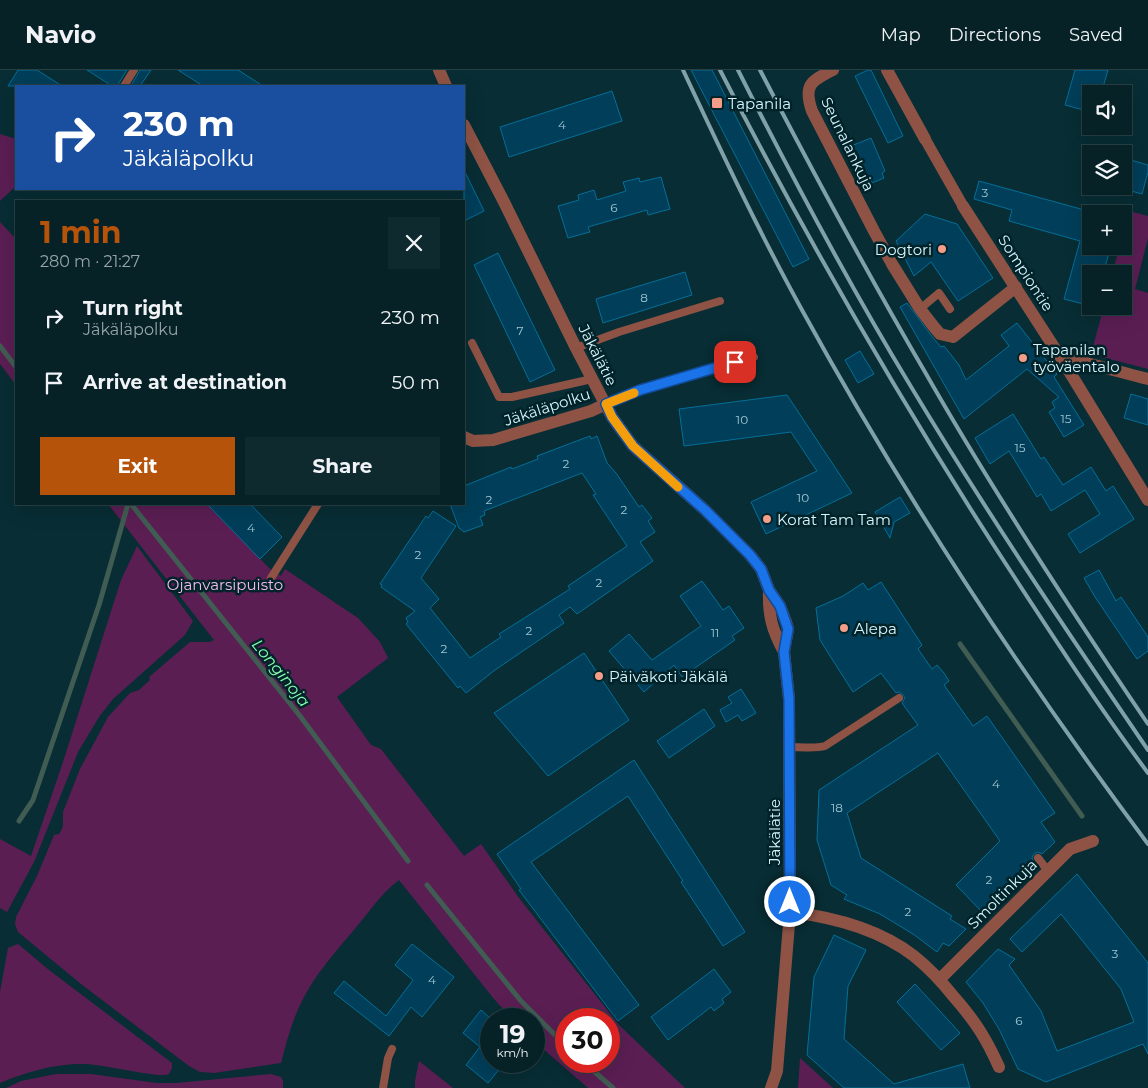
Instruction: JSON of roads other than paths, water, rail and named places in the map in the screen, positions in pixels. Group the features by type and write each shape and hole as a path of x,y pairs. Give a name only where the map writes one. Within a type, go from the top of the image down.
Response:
{"street":[{"path":"439,70 446,85"},
{"name":"Seunalankuja","path":"833,70 810,84 808,92 809,104 876,236 920,309"},
{"path":"887,70 962,206"},
{"name":"Jäkälätie","path":"465,127 612,417 633,446 705,510 750,555 761,569 769,590 780,606 788,629 784,652 789,699 790,912 777,1071 771,1088"},
{"name":"Sompiontie","path":"962,206 1061,358 1148,500"},
{"path":"920,309 940,334 953,337 1016,287"},
{"path":"1061,358 1096,364 1107,369 1148,379"},
{"name":"Jäkäläpolku","path":"465,437 473,441 492,440 591,411 606,404"},
{"name":"Smoltinkuja","path":"940,979 1070,849 1093,841"},
{"path":"790,912 847,923 872,932 914,956 940,979 972,1018 988,1041 999,1067"},
{"name":"Jäkälätie","path":"777,1071 781,1088"}],"lane":[{"path":"125,85 134,70"},
{"path":"920,309 939,293 950,309"},
{"path":"576,348 618,332 720,301"},
{"path":"472,342 499,397 512,397 592,379"},
{"name":"Jäkäläpolku","path":"606,404 640,390 754,357"},
{"path":"270,578 317,505"},
{"path":"790,747 818,748 825,746 899,698"},
{"path":"1038,858 1048,871"},
{"path":"383,1088 388,1058 392,1049"}],"waterway":[{"name":"Longinoja","path":"0,346 15,366"},
{"path":"19,821 33,800 99,605 128,505"},
{"name":"Longinoja","path":"132,505 300,716 408,861"},
{"path":"960,644 1082,816"},
{"name":"Longinoja","path":"427,885 521,1001 555,1035"},
{"name":"Longinoja","path":"596,1073 613,1088"}],"railway":[{"path":"683,70 786,281 881,448 1010,649 1148,844"},
{"path":"720,70 824,264 936,454 1064,652 1148,773"},
{"path":"738,70 821,229 938,432 1056,615 1148,750"},
{"path":"760,70 861,260 951,417 1033,550 1148,724"}],"place":[{"name":"Tapanila","path":"717,103"},
{"name":"Dogtori","path":"942,249"},
{"name":"Tapanilan työväentalo","path":"1023,358"},
{"name":"Korat Tam Tam","path":"767,519"},
{"name":"Alepa","path":"844,628"},
{"name":"Päiväkoti Jäkälä","path":"599,676"}],"park label":[{"name":"Ojanvarsipuisto","path":"225,584"}]}
